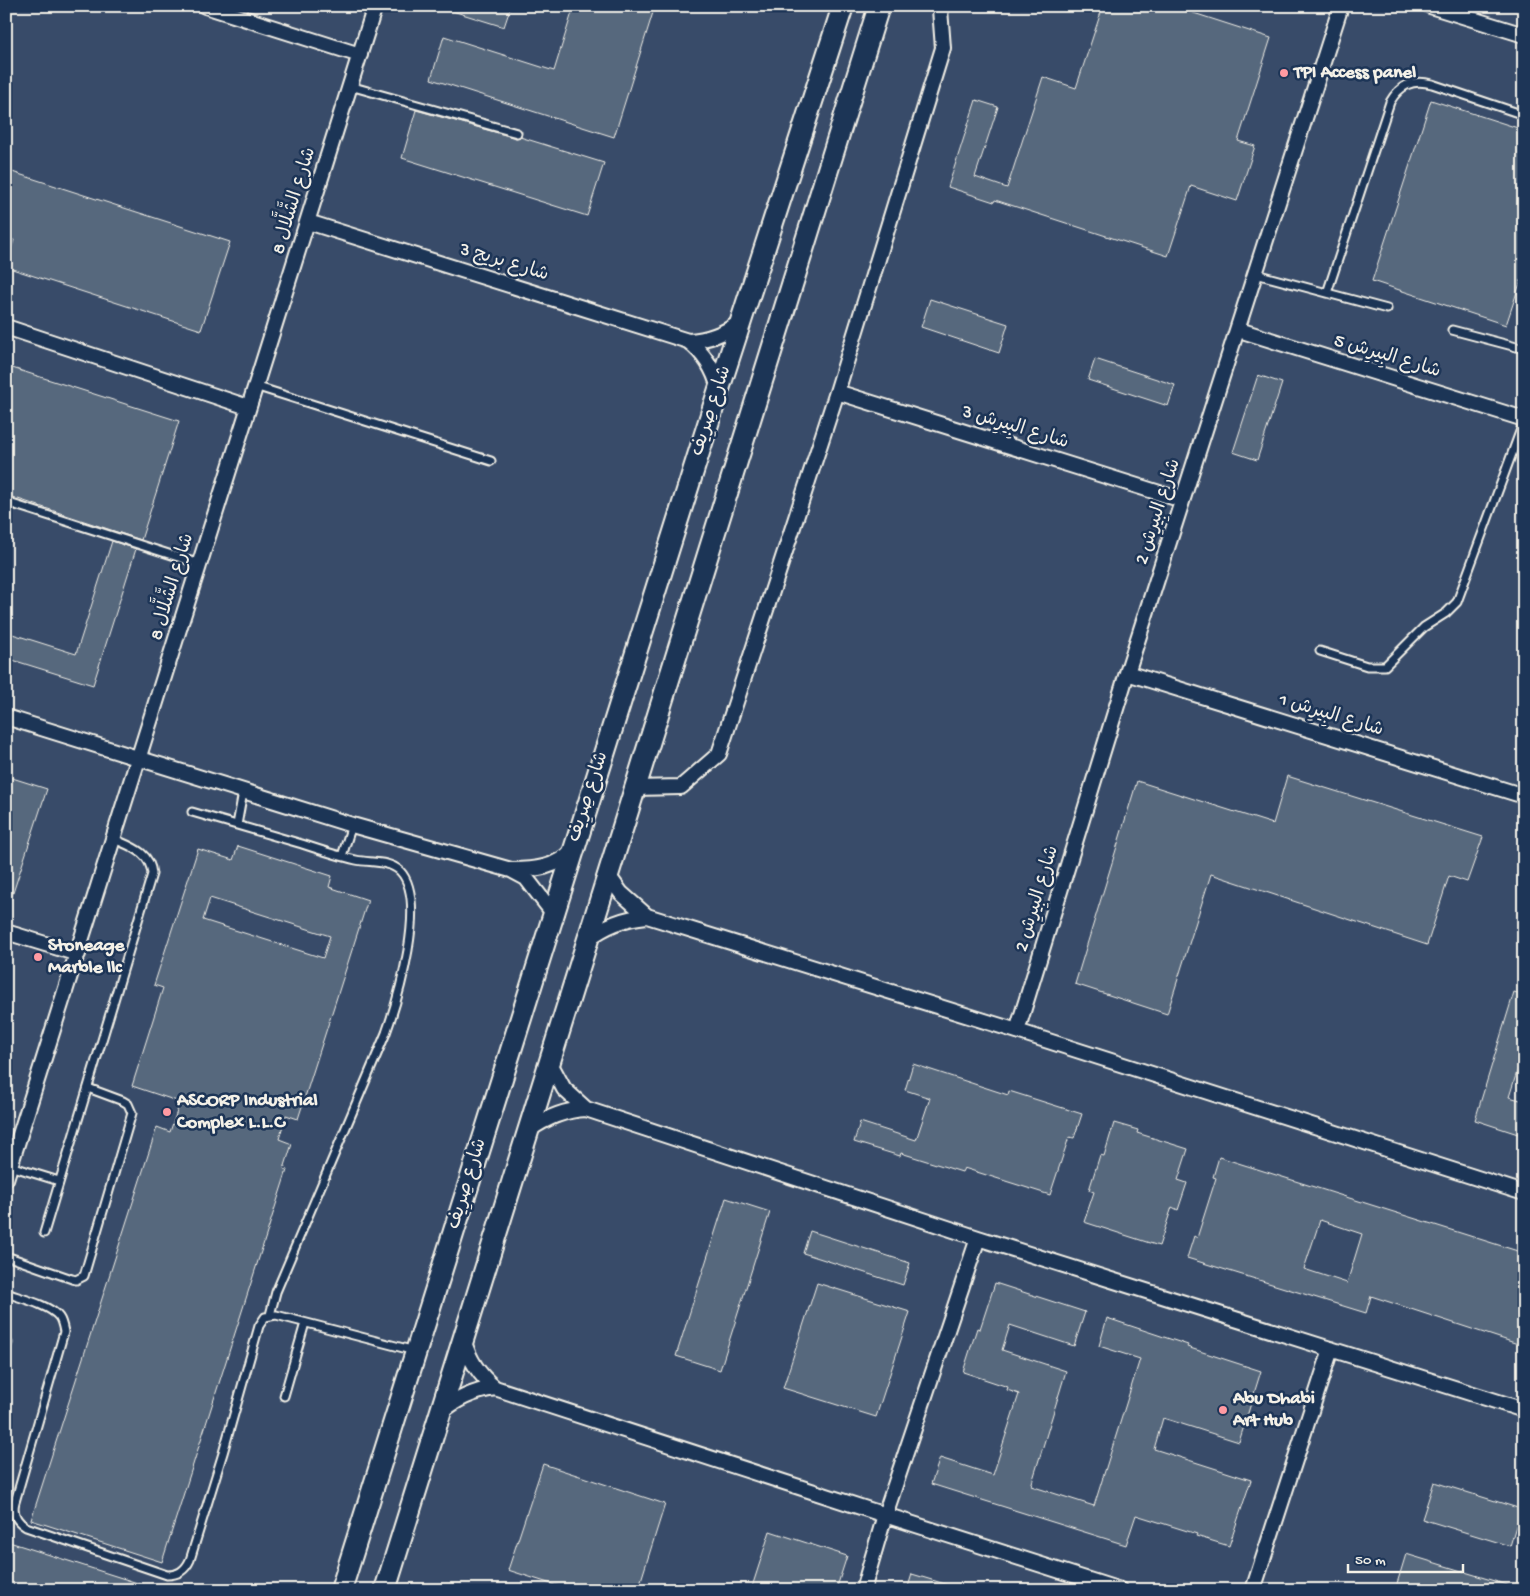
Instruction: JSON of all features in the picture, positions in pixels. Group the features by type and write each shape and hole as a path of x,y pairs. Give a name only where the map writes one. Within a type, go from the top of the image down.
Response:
{"main road":[{"name":"شارع صِرِيف","path":"341,1590 740,322 843,6"},
{"name":"شارع صِرِيف","path":"385,1590 462,1338 550,1063 634,788 879,6"}],"street":[{"path":"204,6 360,55"},
{"name":"شارع الشَّلَّال 8","path":"8,1172 375,6"},
{"path":"634,788 681,787 719,754 837,392 943,48 940,9 938,6"},
{"name":"شارع البِيرِش 2","path":"1017,1031 1127,673 1239,330 1341,6"},
{"path":"1430,6 1524,35"},
{"name":"شارع بريج 3","path":"308,222 688,341 703,354 713,371 719,389"},
{"name":"شارع بريج 3","path":"688,341 710,338 731,329 740,322"},
{"path":"6,327 248,407"},
{"name":"شارع البِيرِش 5","path":"1239,330 1524,420"},
{"name":"شارع البِيرِش 3","path":"837,392 1182,500"},
{"name":"شارع البِيرِش 1","path":"1127,673 1524,796"},
{"path":"6,717 243,792 511,870 526,878 553,913"},
{"path":"511,870 531,870 551,865 565,858 573,850"},
{"path":"608,875 621,893 647,916 1017,1031 1524,1193"},
{"path":"588,939 606,926 616,922 647,916"},
{"path":"6,932 78,954"},
{"path":"550,1063 564,1089 586,1109 978,1238 1524,1410"},
{"path":"529,1130 556,1115 586,1109"},
{"path":"863,1590 885,1516 978,1238"},
{"path":"462,1338 477,1371 495,1388 1115,1589"},
{"path":"1253,1590 1330,1349"},
{"path":"440,1413 465,1396 495,1388"}],"lane":[{"path":"1327,293 1390,102 1395,93 1412,82 1427,83 1524,115"},
{"path":"350,86 517,132"},
{"path":"1256,274 1387,309"},
{"path":"1452,330 1524,349"},
{"path":"255,386 491,461"},
{"path":"1320,651 1367,666 1386,666 1424,627 1446,613 1457,602 1524,420"},
{"path":"6,502 200,564"},
{"path":"237,825 243,792"},
{"path":"192,812 342,856 365,862 386,863 393,866 404,876 411,903 409,944 400,989 386,1033 276,1292 270,1315"},
{"path":"342,856 352,825"},
{"path":"44,1233 152,874 151,867 144,854 114,839"},
{"path":"6,1256 72,1279 76,1280 84,1276 132,1113 128,1104 123,1101 88,1088"},
{"path":"8,1172 59,1181"},
{"path":"6,1293 53,1311 63,1324 64,1332 15,1502 15,1517 26,1527 173,1575 183,1570 190,1560 259,1326 265,1317 276,1315 415,1352"},
{"path":"284,1396 305,1323"}],"shaded area":[{"path":"6,6 1524,6 1524,1590 6,1590"}],"building":[{"path":"447,6 511,6 504,27 446,9"},
{"path":"574,6 655,6 614,137 431,79 444,36 554,71"},
{"path":"1103,6 1172,6 1271,38 1238,141 1255,146 1237,201 1191,186 1168,256 995,200 994,202 948,187 976,100 998,107 975,177 1007,188 1043,77 1076,88"},
{"path":"1431,100 1524,130 1524,271 1506,325 1372,281"},
{"path":"416,110 516,138 520,137 604,163 587,216 402,158"},
{"path":"6,170 230,242 201,330 6,267 14,240 6,237"},
{"path":"930,299 1008,324 999,353 921,327"},
{"path":"1095,359 1175,385 1168,406 1088,380"},
{"path":"6,366 179,421 141,540 6,495"},
{"path":"1258,375 1282,383 1257,460 1233,452"},
{"path":"112,541 136,549 93,685 6,658 6,632 76,654"},
{"path":"6,776 47,789 9,905 6,905"},
{"path":"1287,776 1483,837 1467,882 1449,876 1427,945 1211,874 1167,1014 1075,984 1137,781 1273,824"},
{"path":"238,846 332,876 329,887 368,900 298,1119 286,1115 279,1139 292,1144 284,1169 287,1170 162,1562 31,1520 157,1127 170,1132 180,1102 132,1086 163,988 154,985 198,849 233,860","holes":["210,898 330,936 323,958 203,920"]},
{"path":"1514,992 1524,995 1524,1050 1509,1097 1524,1101 1524,1136 1475,1120"},
{"path":"913,1064 1008,1095 1009,1091 1082,1114 1074,1138 1069,1137 1050,1195 964,1168 962,1172 901,1153 900,1156 854,1142 860,1122 916,1140 930,1098 905,1090"},
{"path":"1114,1123 1138,1130 1137,1133 1188,1149 1178,1180 1187,1183 1178,1210 1172,1207 1159,1246 1084,1222 1094,1192 1089,1190 1100,1155 1104,1156"},
{"path":"1219,1157 1524,1253 1524,1346 1371,1296 1366,1313 1187,1258 1194,1236 1197,1238 1216,1178 1213,1177","holes":["1320,1220 1362,1234 1347,1283 1304,1269"]},
{"path":"726,1198 770,1212 720,1370 676,1356"},
{"path":"810,1231 910,1263 903,1285 803,1253"},
{"path":"817,1283 910,1312 876,1417 783,1388"},
{"path":"995,1283 1085,1312 1074,1346 1010,1325 1002,1350 1066,1371 1031,1486 1094,1506 1140,1359 1099,1346 1107,1318 1261,1371 1239,1442 1163,1418 1154,1449 1251,1480 1229,1546 1136,1515 1126,1545 931,1484 940,1458 993,1475 1019,1394 1007,1390 1008,1387 963,1372 977,1328 980,1329"},
{"path":"543,1464 665,1504 638,1590 570,1590 508,1570"},
{"path":"1434,1482 1521,1509 1510,1546 1422,1519"},
{"path":"770,1531 847,1556 836,1590 751,1590"},
{"path":"6,1541 150,1587 150,1590 6,1590"},
{"path":"1406,1554 1514,1587 1514,1590 1395,1590"},
{"path":"912,1574 955,1587 954,1590 907,1590"}],"place":[{"name":"TPI Access panel","path":"1284,73"},
{"name":"Stoneage Marble llc","path":"38,957"},
{"name":"ASCORP Industrial Complex L.L.C","path":"167,1112"},
{"name":"Abu Dhabi Art Hub","path":"1223,1410"}]}
